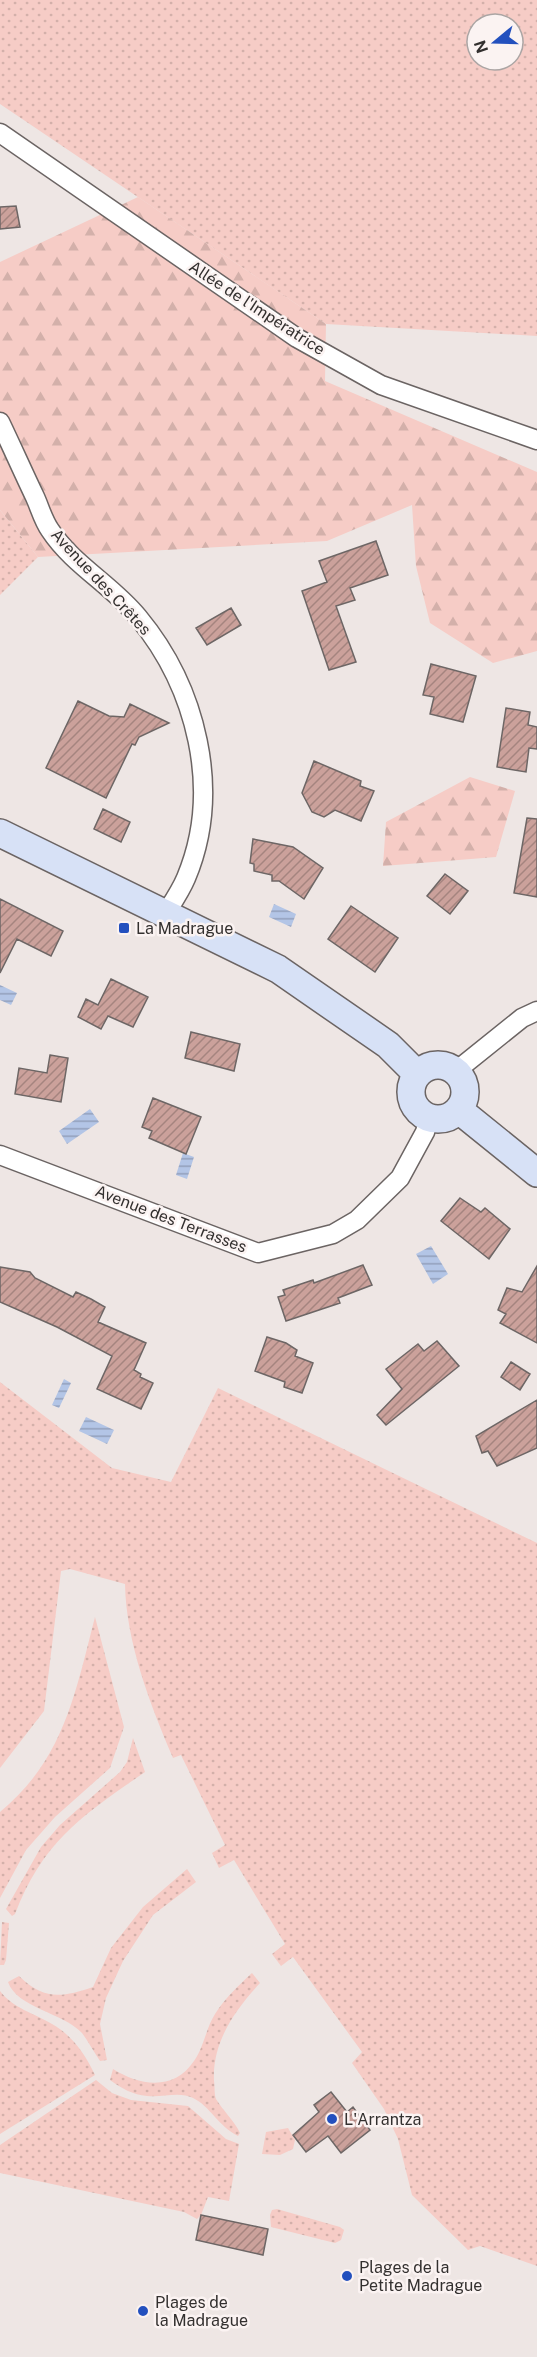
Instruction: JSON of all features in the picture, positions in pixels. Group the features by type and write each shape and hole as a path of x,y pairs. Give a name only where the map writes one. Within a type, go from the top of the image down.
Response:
{"main road":[{"path":"0,833 296,980 388,1045 417,1074"},
{"path":"436,1065 456,1071 463,1080 465,1090 464,1101 459,1110 450,1117 429,1118 420,1113 411,1094 417,1074 426,1067 436,1065"},
{"path":"459,1110 537,1173"}],"street":[{"name":"Allée de l'Impératrice","path":"0,133 297,338 381,385 537,440"},
{"name":"Avenue des Crêtes","path":"0,422 50,530 89,574 136,615 163,651 183,686 196,734 203,782 200,829 186,879 166,914"},
{"path":"456,1071 522,1018 537,1011"},
{"name":"Avenue des Terrasses","path":"0,1155 258,1253 333,1234 357,1220 400,1178 425,1132 429,1118"}],"green space":[{"path":"0,0 537,0 537,336 326,324 0,104"},
{"path":"138,197 326,324 325,381 537,472 537,651 493,663 430,623 416,566 412,505 327,541 38,557 0,510 0,262"},
{"path":"0,510 38,557 0,595"},
{"path":"470,777 515,791 496,857 383,866 386,822"},
{"path":"0,1382 112,1468 171,1482 218,1388 537,1543 537,2266 480,2246 468,2250 412,2195 398,2139 384,2109 352,2063 362,2052 293,1957 281,1966 272,1954 285,1944 234,1860 219,1868 212,1853 225,1845 181,1755 173,1758 156,1716 135,1650 126,1606 125,1584 70,1569 61,1571 44,1711 0,1768"},
{"path":"95,1617 124,1727 110,1768 55,1817 26,1850 0,1898 0,1812 22,1792 53,1747 73,1699"},
{"path":"133,1738 145,1772 102,1802 52,1848 38,1867 12,1916 6,1909 41,1847 60,1825 120,1772 127,1762"},
{"path":"187,1869 196,1882 153,1915 123,1961 106,1998 100,2024 107,2060 100,2061 82,2033 74,2026 31,2004 13,1991 8,1982 19,1976 28,1984 53,1995 93,1987 111,1948 143,1907"},
{"path":"2,1922 9,1923 6,1960 4,1965 0,1965"},
{"path":"252,1973 260,1983 242,2004 227,2028 221,2040 214,2067 216,2099 238,2128 240,2133 238,2136 193,2098 182,2095 137,2094 127,2091 110,2080 113,2069 134,2079 156,2083 177,2077 186,2071 197,2056 219,2008"},
{"path":"0,1991 18,2006 66,2034 83,2053 95,2075 0,2134"},
{"path":"96,2080 112,2093 131,2100 188,2106 226,2139 239,2144 229,2201 208,2197 197,2219 184,2212 0,2173 0,2145"},
{"path":"288,2128 295,2140 293,2149 280,2155 262,2154 266,2132"},
{"path":"277,2209 340,2227 344,2230 341,2240 335,2243 271,2227 270,2215 272,2210"}],"water":[{"path":"274,904 296,914 291,927 269,917"},
{"path":"0,985 17,993 11,1005 0,1000"},
{"path":"90,1109 99,1122 67,1144 59,1131"},
{"path":"183,1153 194,1157 187,1179 176,1175"},
{"path":"431,1246 448,1274 433,1284 416,1254"},
{"path":"64,1379 71,1383 59,1408 52,1405"},
{"path":"86,1417 114,1430 107,1444 79,1431"}],"building":[{"path":"16,206 20,227 0,229 0,207"},
{"path":"376,541 388,575 350,588 355,600 336,606 356,662 329,670 302,591 327,582 319,561"},
{"path":"231,608 241,625 207,645 196,628"},
{"path":"431,664 476,676 463,722 430,714 434,697 423,695"},
{"path":"78,701 109,716 124,717 130,704 169,723 139,737 135,745 132,744 106,798 46,768"},
{"path":"506,708 530,712 528,725 537,727 537,749 529,748 526,772 497,767"},
{"path":"314,761 361,781 360,786 374,791 361,821 335,810 324,817 312,812 302,793"},
{"path":"103,809 130,822 121,842 94,829"},
{"path":"527,818 537,819 537,897 514,893"},
{"path":"253,839 293,847 323,868 304,899 279,881 272,881 272,875 254,871 254,864 250,863"},
{"path":"445,874 468,891 450,914 427,896"},
{"path":"0,899 63,931 51,956 17,939 0,973"},
{"path":"351,906 398,938 375,972 328,939"},
{"path":"111,979 148,997 133,1027 108,1016 101,1029 78,1017 86,999 98,1005"},
{"path":"191,1032 240,1044 234,1071 185,1058"},
{"path":"50,1055 68,1058 61,1102 15,1094 19,1068 47,1073"},
{"path":"153,1098 201,1117 186,1154 149,1138 152,1131 142,1127"},
{"path":"460,1198 481,1212 485,1208 510,1229 489,1259 441,1221"},
{"path":"363,1265 372,1285 338,1298 340,1303 286,1321 278,1297 285,1295 283,1290 313,1280 314,1283"},
{"path":"537,1266 537,1343 500,1323 506,1314 498,1310 507,1288 522,1292"},
{"path":"0,1267 30,1272 35,1278 73,1297 76,1292 91,1299 105,1307 98,1322 146,1343 134,1370 141,1374 140,1377 153,1383 141,1409 97,1389 112,1356 57,1327 0,1302"},
{"path":"267,1337 286,1343 297,1350 295,1356 313,1363 302,1393 284,1387 285,1382 255,1371"},
{"path":"437,1341 459,1366 386,1425 377,1415 402,1389 386,1369 418,1344 424,1351"},
{"path":"511,1362 530,1374 520,1390 501,1377"},
{"path":"537,1400 537,1448 497,1466 488,1451 482,1453 476,1436"},
{"path":"331,2092 347,2112 353,2107 370,2130 341,2153 328,2136 306,2152 293,2135 319,2112 314,2105"},
{"path":"201,2215 268,2229 263,2255 196,2240"}],"place":[{"name":"La Madrague","path":"124,928"},
{"name":"L'Arrantza","path":"332,2119"},
{"name":"Plages de la Petite Madrague","path":"347,2276"},
{"name":"Plages de la Madrague","path":"143,2311"}]}
